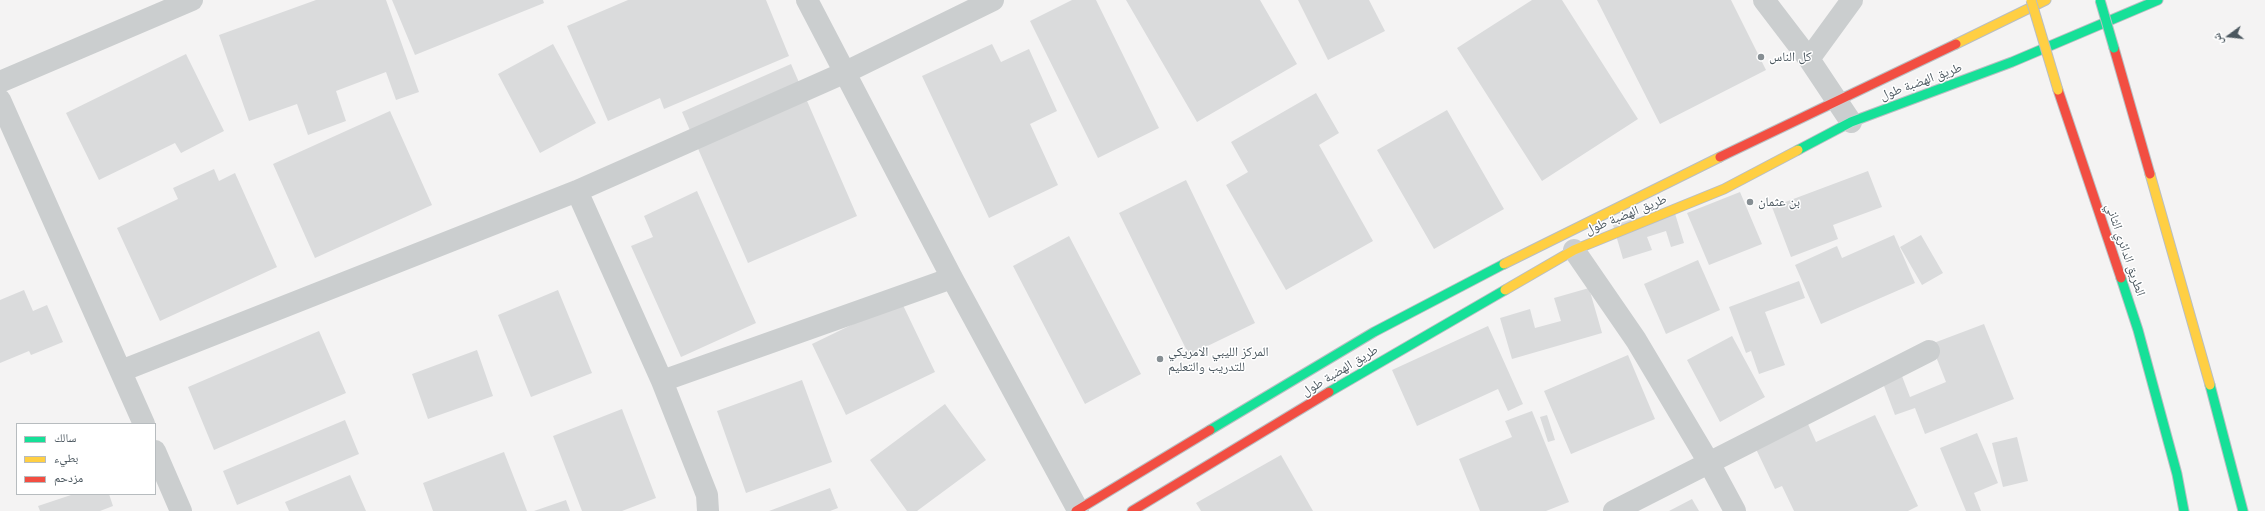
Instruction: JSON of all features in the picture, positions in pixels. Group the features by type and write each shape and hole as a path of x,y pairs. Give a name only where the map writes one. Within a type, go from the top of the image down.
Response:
{"highway":[{"name":"الطريق الدائري الثاني","path":"2031,0 2058,90 2138,330 2177,474 2184,511"},
{"name":"طريق الهضبة طول","path":"1077,510 1374,332 1570,230 2046,0"},
{"path":"2100,0 2222,426 2242,511"},
{"name":"طريق الهضبة طول","path":"1132,511 1155,505 1382,360 1574,250 1724,189 1851,122 2012,62 2158,0"}],"street":[{"path":"0,82 192,0"},
{"path":"808,0 952,278 1077,510"},
{"path":"121,371 577,191 846,72 993,0"},
{"path":"1764,0 1809,59 1851,122"},
{"path":"1809,59 1852,0"},
{"path":"0,100 144,423"},
{"path":"577,191 662,381 707,495 708,511"},
{"path":"1574,250 1636,340 1708,461 1735,511"},
{"path":"662,381 952,278"},
{"path":"1614,511 1708,461 1929,351"},
{"path":"156,453 181,511"}],"building":[{"path":"316,0 386,0 419,92 396,100 386,72 336,91 346,121 308,135 297,104 249,121 219,35"},
{"path":"392,0 543,0 544,3 415,55"},
{"path":"628,0 766,0 789,56 664,109 660,98 608,121 567,26"},
{"path":"1072,0 1096,0 1159,128 1098,158 1030,21"},
{"path":"1126,0 1260,0 1297,64 1197,122"},
{"path":"1298,0 1369,0 1385,31 1328,60"},
{"path":"1532,0 1562,0 1638,119 1542,181 1457,48"},
{"path":"1597,0 1731,0 1766,70 1660,124"},
{"path":"553,44 596,123 540,153 498,74"},
{"path":"992,44 1001,62 1029,49 1057,111 1030,124 1058,185 989,218 922,76"},
{"path":"186,54 224,131 181,153 175,143 99,180 66,113"},
{"path":"791,64 857,216 748,263 682,112"},
{"path":"1316,93 1339,133 1319,145 1373,241 1286,290 1226,185 1248,172 1231,142"},
{"path":"1447,110 1504,209 1434,249 1377,150"},
{"path":"390,111 432,205 315,258 273,164"},
{"path":"214,169 219,181 235,173 277,267 160,321 117,228 178,199 173,188"},
{"path":"1868,171 1882,207 1833,225 1838,239 1791,257 1772,207"},
{"path":"1186,180 1255,323 1189,355 1119,213"},
{"path":"697,191 756,323 681,357 631,246 653,237 644,216"},
{"path":"1740,192 1762,244 1709,265 1687,213"},
{"path":"1673,207 1684,243 1671,247 1666,231 1647,237 1652,250 1623,259 1613,225"},
{"path":"1894,235 1915,283 1821,324 1795,265 1837,246 1842,258"},
{"path":"1921,235 1943,273 1922,285 1900,247"},
{"path":"1069,236 1141,374 1085,404 1013,266"},
{"path":"1698,260 1720,310 1666,334 1644,284"},
{"path":"1799,281 1805,298 1765,312 1785,365 1759,374 1751,351 1746,353 1729,307"},
{"path":"1589,288 1602,333 1512,359 1500,318 1530,309 1535,328 1561,321 1554,298"},
{"path":"24,290 33,311 47,305 63,342 31,355 29,351 0,363 0,300"},
{"path":"558,290 592,373 531,397 498,315"},
{"path":"901,301 935,372 846,415 812,344"},
{"path":"1984,324 2014,399 1925,434 1915,408 1895,415 1881,378 1900,371 1910,397 1946,382 1931,344"},
{"path":"1488,326 1523,404 1508,411 1498,389 1417,426 1392,370"},
{"path":"319,331 346,393 214,450 188,387"},
{"path":"1732,336 1765,397 1720,422 1687,360"},
{"path":"477,350 493,396 428,419 412,374"},
{"path":"1628,355 1655,419 1571,454 1544,391"},
{"path":"802,380 832,462 746,493 717,411"},
{"path":"945,404 986,460 917,511 907,511 870,460"},
{"path":"622,409 656,498 622,511 582,511 553,436"},
{"path":"1532,411 1569,502 1546,511 1480,511 1459,459 1512,437 1505,421"},
{"path":"1547,415 1555,440 1548,442 1540,417"},
{"path":"1875,415 1918,506 1908,511 1794,511 1782,486 1775,489 1756,449 1808,424 1816,442"},
{"path":"345,420 359,454 237,505 223,471"},
{"path":"1977,433 1998,483 1974,493 1981,511 1966,511 1940,448"},
{"path":"2017,437 2028,481 2003,487 1992,443"},
{"path":"504,452 527,511 433,511 423,483"},
{"path":"1281,455 1313,511 1201,511 1196,503"},
{"path":"350,475 366,511 289,511 285,502"},
{"path":"830,488 838,508 830,511 769,511"},
{"path":"71,495 109,495 113,506 100,511 40,511 38,506"},
{"path":"1692,499 1699,511 1669,511"},
{"path":"566,500 570,511 534,511"}],"traffic: fast":[{"path":"2100,0 2114,48"},
{"path":"1798,150 1851,122 2012,62 2158,0"},
{"path":"1210,430 1374,332 1504,264"},
{"path":"2121,278 2138,330 2177,474 2184,511"},
{"path":"1329,392 1505,290"},
{"path":"2210,385 2243,511"}],"traffic: slow":[{"path":"2031,0 2058,90"},
{"path":"1956,44 2046,0"},
{"path":"1505,290 1574,250 1724,189 1798,150"},
{"path":"1504,264 1720,157"},
{"path":"2150,174 2210,385"}],"traffic: jam":[{"path":"1720,157 1956,44"},
{"path":"2114,48 2150,174"},
{"path":"2058,90 2121,278"},
{"path":"1132,511 1329,392"},
{"path":"1076,511 1210,430"}],"place":[{"name":"كل الناس","path":"1761,57"},
{"name":"بن عثمان","path":"1750,202"},
{"name":"المركز الليبي الامريكي للتدريب والتعليم","path":"1160,359"}]}
